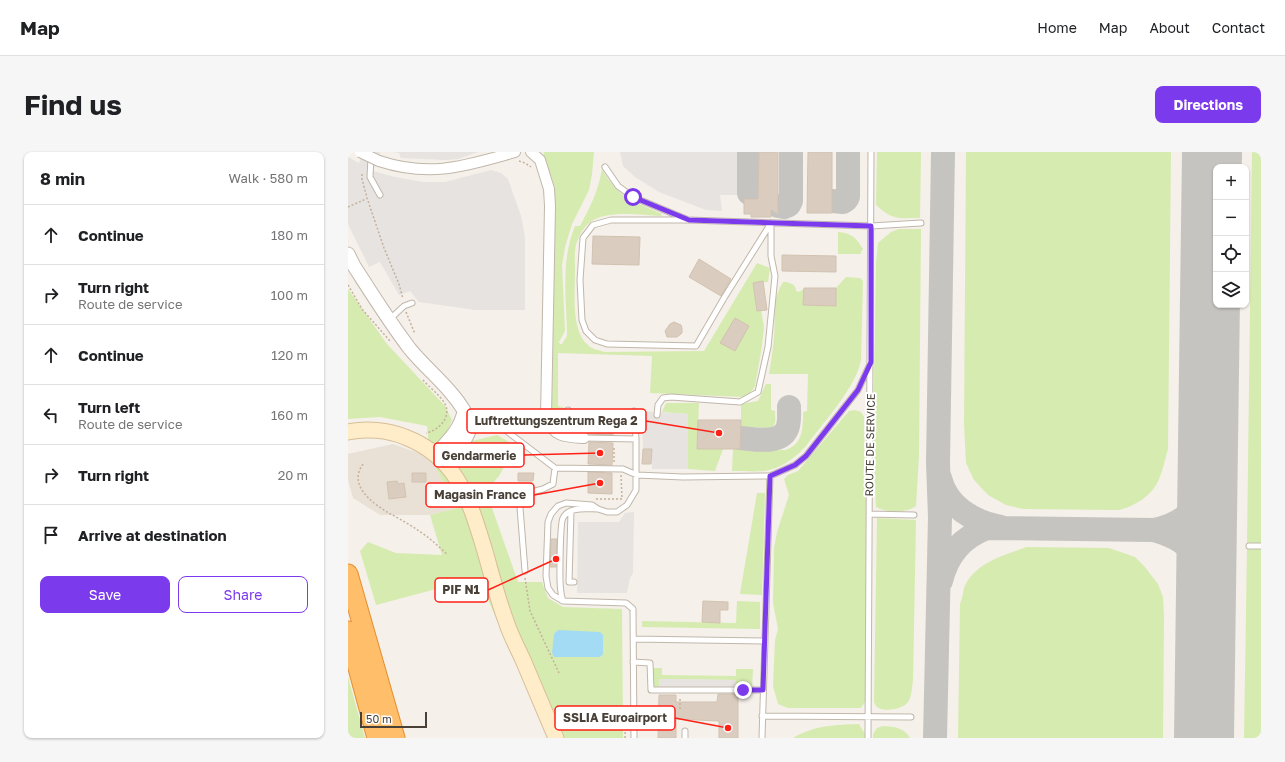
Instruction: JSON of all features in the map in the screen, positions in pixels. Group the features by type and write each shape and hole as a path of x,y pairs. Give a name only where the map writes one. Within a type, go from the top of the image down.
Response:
{"highway":[{"path":"348,574 395,738"},
{"path":"348,631 377,738"}],"main road":[{"path":"348,432 382,432 396,434 414,441 441,459 464,488 474,515 506,622 556,738"}],"street":[{"path":"360,152 392,165 418,170 445,170 515,152"},
{"path":"531,152 540,160 549,189 550,206 546,417 549,426 556,432 567,437 584,438"},
{"path":"348,254 354,266 389,320 420,362 442,382 459,403 469,421 470,427 468,434 441,459"}],"lane":[{"path":"371,152 370,177 380,195"},
{"name":"ROUTE DE SERVICE","path":"868,738 871,152"},
{"path":"605,167 618,186 633,197 689,220"},
{"path":"771,223 696,346 607,344 595,340 586,331 582,320 580,280 582,238 593,225 611,220 689,220 871,226 921,223"},
{"path":"657,415 658,405 663,398 671,397 740,402 758,392 768,347 775,276 771,256 771,223"},
{"path":"389,320 404,306 412,303"},
{"path":"464,412 496,423 555,468 623,469 637,475 710,477 770,476 795,465 806,456 858,390 871,362"},
{"path":"567,437 568,410"},
{"path":"634,411 637,475 636,490 627,505 617,512 607,512 592,505 566,503 558,506 551,514 548,522 546,576 548,588 554,595 563,601 626,603 632,610 634,738"},
{"path":"584,438 636,439"},
{"path":"524,571 519,495 543,490 553,484 555,468"},
{"path":"762,738 770,476"},
{"path":"563,601 560,592 561,532 563,518 574,510 598,509"},
{"path":"571,511 572,557 569,582 574,582"},
{"path":"869,514 914,515"},
{"path":"1249,546 1261,546"},
{"path":"633,639 765,640"},
{"path":"633,662 650,663 650,690 763,690"},
{"path":"762,716 868,718 912,717"},
{"path":"685,731 685,738"}],"path":[{"path":"362,172 362,179 367,198 384,248 399,284 404,306 415,334"},
{"path":"348,207 367,198"},
{"path":"348,285 362,309 393,345"},
{"path":"414,441 418,432 431,432 438,428 443,423 447,410 445,404 422,379"},
{"path":"590,499 622,499 621,473 614,472 614,443"},
{"path":"363,464 357,470 355,478 357,488 367,499 421,532 448,555"},
{"path":"524,571 530,611 559,673"}],"shaded area":[{"path":"363,152 380,152 373,171 395,177 423,182 445,182 491,170 501,173 508,179 521,216 525,237 525,310 475,310 419,302 410,291 399,295 380,262 369,267 348,224 348,157 359,163"},
{"path":"393,152 478,152 458,159 446,160 401,158 399,153"},
{"path":"620,152 739,152 739,195 720,195 722,211 706,210 659,192 635,177 623,166"},
{"path":"642,411 688,414 688,469 652,469 652,449 643,449"},
{"path":"393,444 430,457 457,508 430,515 380,515 353,498 348,480 348,454"},
{"path":"634,512 633,573 630,578 627,593 577,593 578,522 619,522 625,513"},
{"path":"659,679 736,680 736,690 659,689"}],"green space":[{"path":"544,152 594,152 589,190 572,224 565,247 562,266 565,331 559,342 560,344 562,344 567,336 565,278 571,239 575,226 580,226 591,205 602,169 620,193 634,202 662,214 661,216 623,214 603,216 588,224 582,231 575,251 575,308 576,319 581,336 590,347 605,352 704,351 757,263 770,268 768,282 753,283 757,311 761,310 764,327 755,386 750,393 742,397 650,393 652,356 558,353 558,406 565,408 564,410 552,409 555,188 543,159"},
{"path":"877,152 921,152 920,218 896,218 887,214 876,205"},
{"path":"966,152 1171,152 1168,449 1162,472 1156,485 1148,495 1130,506 1118,510 1023,509 1006,505 988,495 974,480 966,463 964,424"},
{"path":"1252,152 1261,152 1261,543 1247,543"},
{"path":"899,229 921,229 919,455 916,506 908,510 891,511 876,507 873,441 876,263 878,243 891,232"},
{"path":"838,232 850,235 856,239 863,249 861,254 838,254"},
{"path":"846,277 860,278 863,281 861,359 853,380 846,392 806,446 792,459 770,470 732,471 733,449 785,450 791,448 799,440 801,435 803,412 807,411 808,374 769,374 774,337 775,302 783,282 794,285 797,292 804,288 803,305 836,306 836,288"},
{"path":"348,289 387,344 445,406 452,420 445,436 463,459 472,441 497,435 516,446 499,476 486,491 518,582 542,582 548,598 563,607 622,609 623,738 549,738 482,586 455,584 376,605 360,551 368,542 396,553 442,555 430,515 457,508 430,457 427,426 380,417 348,419"},
{"path":"766,384 771,384 771,410 775,411 775,421 773,427 741,427 741,404 758,401"},
{"path":"666,403 699,403 697,448 723,449 715,471 688,469 688,414 662,412"},
{"path":"855,410 861,412 864,417 865,470 867,474 865,702 861,708 788,708 778,704 773,686 775,640 778,629 773,603 774,548 777,532 789,495 784,479 788,475 798,471 849,411"},
{"path":"757,493 765,493 762,595 740,594"},
{"path":"877,518 916,520 912,688 908,702 899,708 891,710 880,709 874,702"},
{"path":"1026,547 1109,548 1135,557 1158,584 1163,597 1164,616 1163,738 958,738 960,604 964,588 969,579 982,566 999,557"},
{"path":"1247,548 1261,549 1261,738 1244,738"},
{"path":"737,601 760,602 760,629 642,627 642,621 736,623"},
{"path":"653,668 662,668 662,675 736,676 736,669 753,669 752,688 736,688 736,680 660,679 659,687 653,687"},
{"path":"348,677 365,738 348,738"},
{"path":"859,724 865,734 865,738 793,738 809,730 817,728 833,725"},
{"path":"883,726 895,727 902,730 908,734 910,738 873,738 873,734 877,728"}],"water":[{"path":"558,630 600,632 603,635 603,654 600,657 554,657 552,653 554,634"}],"building":[{"path":"759,152 778,152 778,214 771,210 771,217 751,217 751,214 744,214 744,199 758,199"},
{"path":"808,152 832,152 832,213 807,213"},
{"path":"593,236 640,237 639,265 592,264"},
{"path":"782,255 836,256 836,272 782,271"},
{"path":"699,259 731,279 721,296 689,277"},
{"path":"763,281 767,310 757,311 753,283"},
{"path":"804,288 836,288 836,306 803,305"},
{"path":"735,318 749,326 735,351 720,343"},
{"path":"674,322 681,325 682,333 677,337 667,337 665,331 670,324"},
{"path":"589,410 613,410 613,435 589,434"},
{"path":"698,420 741,420 740,449 697,449"},
{"path":"589,442 613,443 612,465 588,464"},
{"path":"643,449 652,449 651,464 642,464"},
{"path":"588,472 612,473 612,494 588,493"},
{"path":"412,473 426,473 426,482 412,482"},
{"path":"518,473 534,473 533,481 518,481"},
{"path":"397,481 398,484 404,483 406,497 389,499 387,482"},
{"path":"551,539 557,539 556,567 550,567"},
{"path":"703,601 728,602 728,610 720,610 720,623 702,622"},
{"path":"718,694 738,694 738,738 719,738 719,721 676,719 676,738 658,738 659,695 676,695 676,702 717,702"}],"taxiway":[{"path":"749,152 749,193"},
{"path":"778,206 784,207 789,205 791,201 791,152"},
{"path":"832,201 843,202 848,197 848,152"},
{"path":"935,738 940,517 938,463 943,152"},
{"path":"740,438 766,440 773,439 784,434 788,426 789,407"},
{"path":"941,581 947,563 957,548 970,537 987,528 1153,530 1175,523 1184,518 1191,511 1201,494 1208,472"},
{"path":"940,478 949,497 963,512 991,525 1001,527"},
{"path":"1153,530 1176,539 1191,551 1200,568 1206,591"}],"runway":[{"path":"1204,738 1212,152"}],"place":[{"name":"Luftrettungszentrum Rega 2","path":"719,433"},
{"name":"Gendarmerie","path":"600,453"},
{"name":"Magasin France","path":"600,483"},
{"name":"PIF N1","path":"556,559"},
{"name":"SSLIA Euroairport","path":"728,728"}],"route":[{"path":"633,197 689,220 871,226 871,362 858,390 806,456 795,465 770,476 763,690 743,690"}]}
